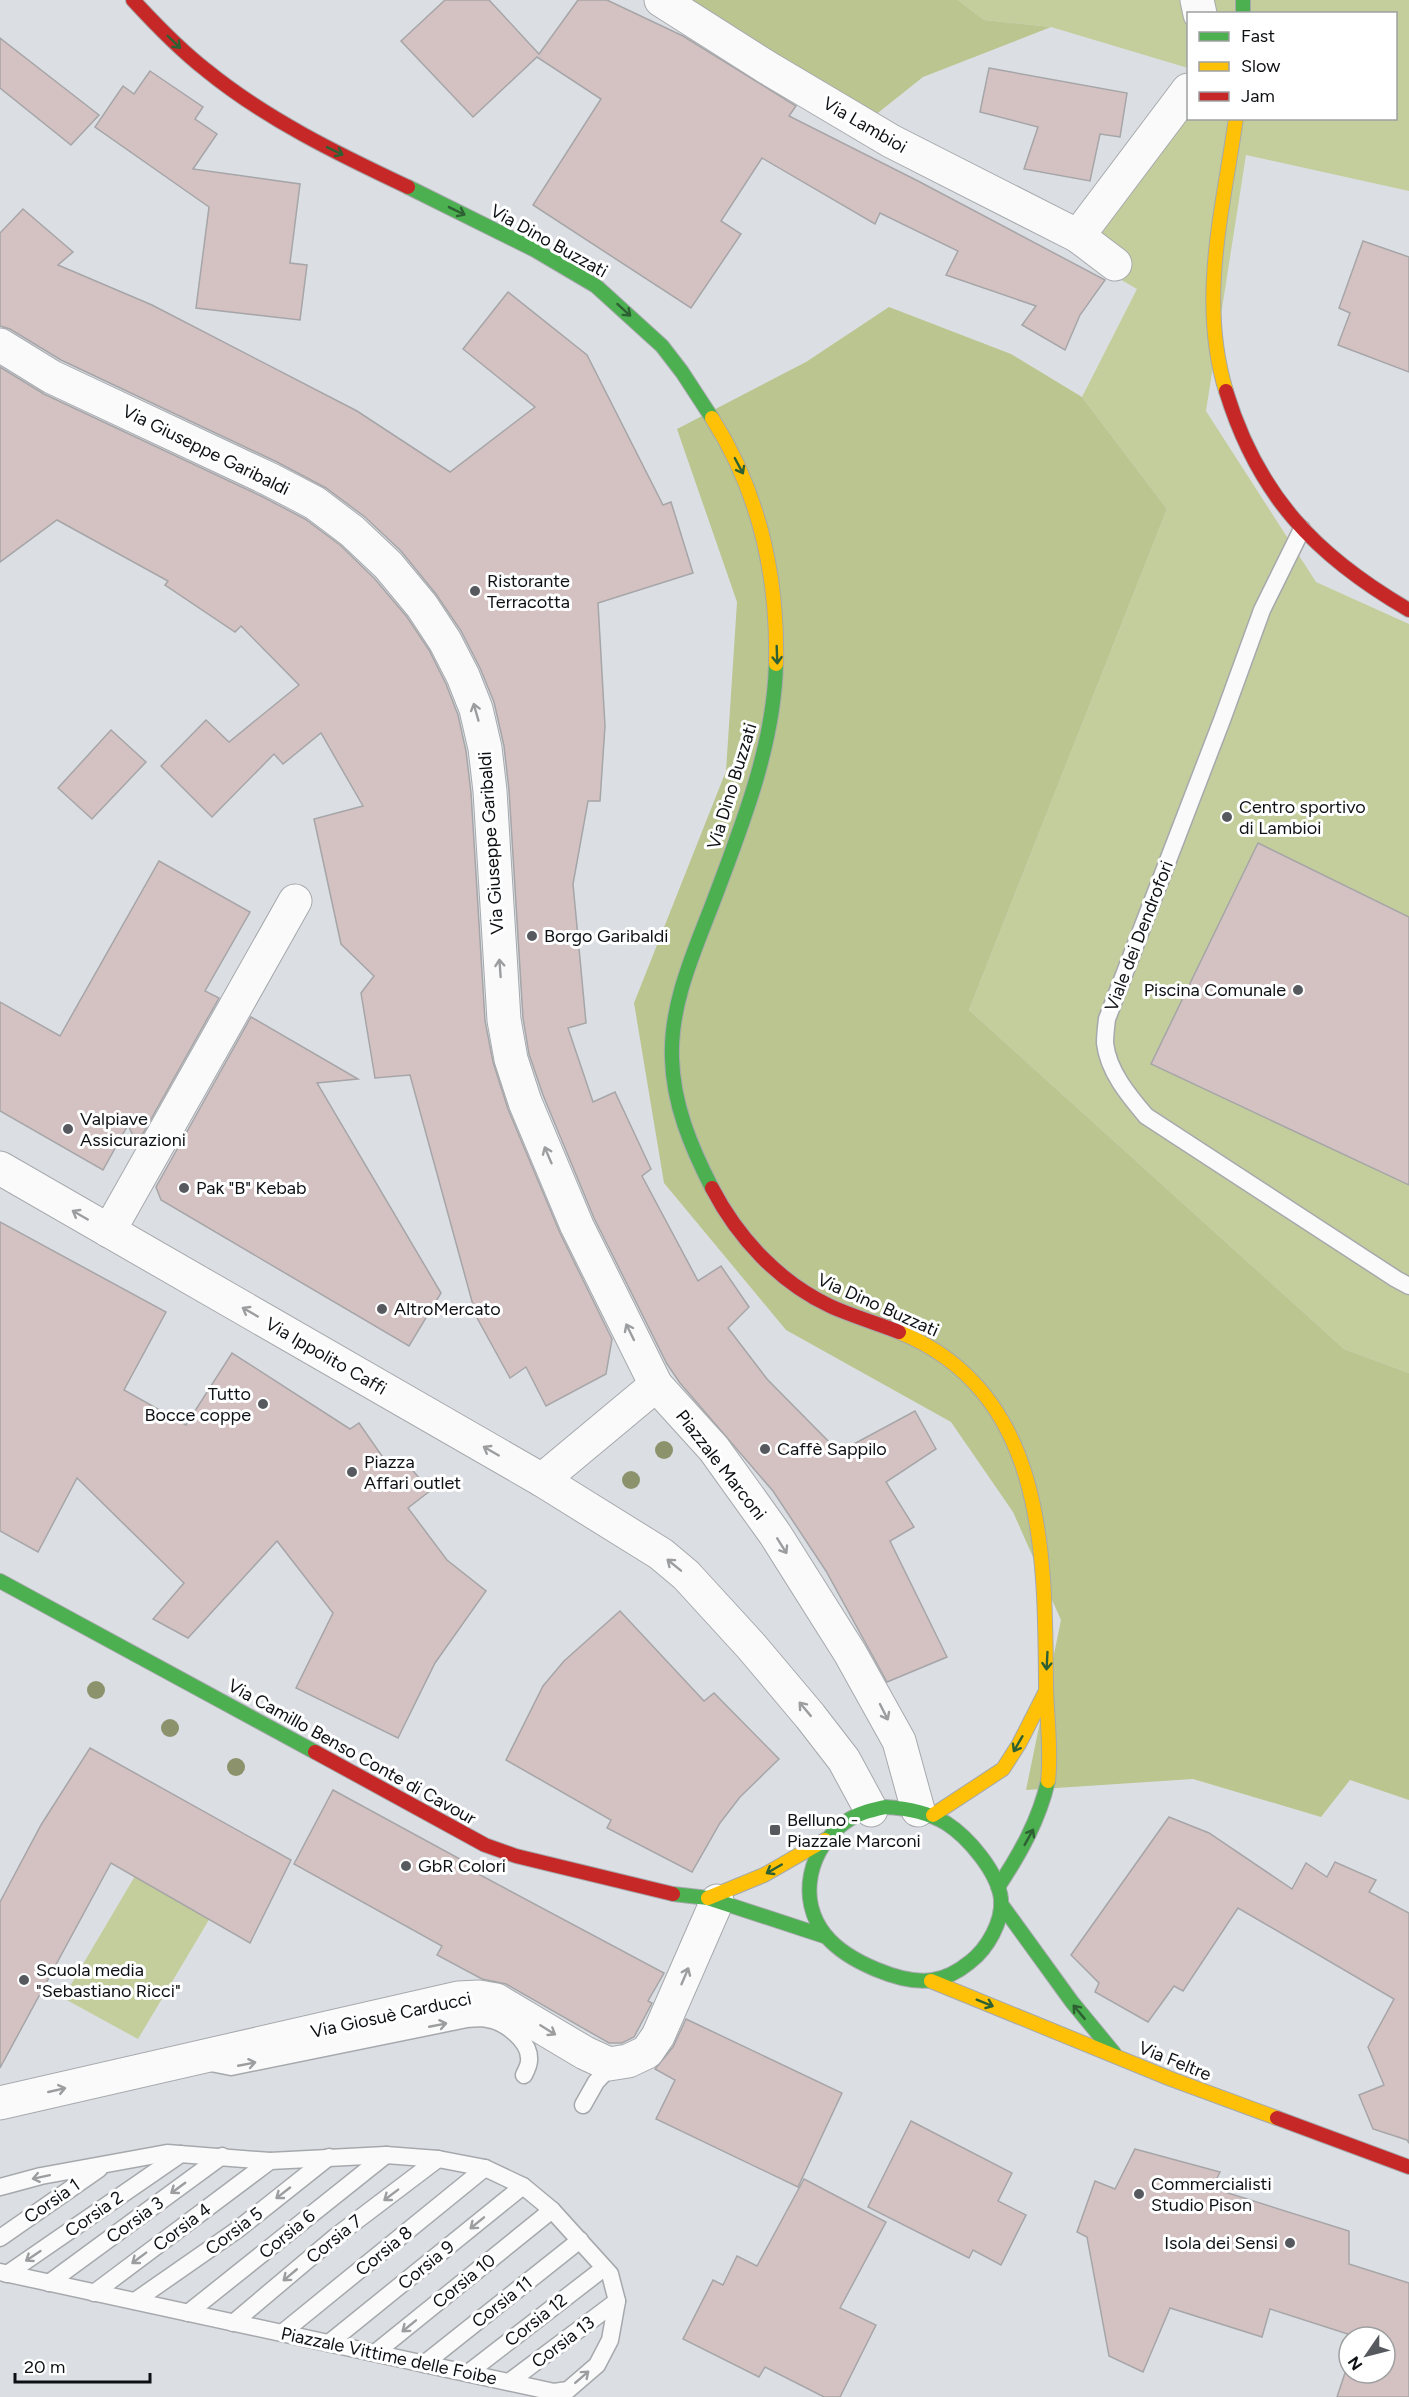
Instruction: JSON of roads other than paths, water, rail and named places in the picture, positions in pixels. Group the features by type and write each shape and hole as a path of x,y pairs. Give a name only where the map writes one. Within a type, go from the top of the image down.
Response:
{"main road":[{"name":"Via Dino Buzzati","path":"133,0 192,59 250,104 311,139 523,243 596,286 660,343 704,406 743,472 766,543 776,600 777,669 768,736 744,816 679,993 673,1033 673,1074 682,1119 713,1193 769,1266 795,1286 825,1303 915,1339 947,1357 977,1383 999,1412 1015,1441 1029,1481 1037,1521 1048,1629 1045,1693 1051,1745 1050,1771 1034,1829 998,1887"},
{"path":"1236,120 1212,281 1214,328 1221,378 1242,438 1270,489 1302,529 1343,566 1380,593 1409,610"},
{"name":"Via Camillo Benso Conte di Cavour","path":"0,1581 485,1845 516,1856 666,1893 712,1900 827,1937"},
{"path":"926,1812 1003,1769 1019,1744 1045,1693"},
{"path":"885,1807 926,1812 963,1834 983,1859 998,1887 1001,1904 994,1930 983,1950 952,1974 931,1981 907,1979 883,1972 857,1959 827,1937 813,1911 809,1891 812,1865 825,1840 849,1820 871,1810 885,1807"},
{"name":"Via Camillo Benso Conte di Cavour","path":"712,1900 764,1875 825,1840"},
{"path":"1001,1904 1072,2002 1117,2057"},
{"name":"Via Feltre","path":"931,1981 1171,2079 1409,2167"}],"street":[{"name":"Via Lambioi","path":"661,0 768,68 891,141 1077,237 1115,264"},
{"path":"1077,237 1187,91"},
{"name":"Via Giuseppe Garibaldi","path":"0,345 52,376 315,503 352,531 388,565 422,606 446,642 476,709 485,747 490,791 503,1008 510,1059 525,1102 577,1226 656,1385"},
{"path":"110,1231 294,901"},
{"name":"Via Ippolito Caffi","path":"0,1168 542,1480"},
{"path":"656,1385 542,1480 661,1554 686,1575 751,1646 818,1726 844,1761 871,1810"},
{"name":"Piazzale Marconi","path":"656,1385 714,1449 775,1534 850,1653 899,1741 926,1812"},
{"path":"615,2063 627,2061 647,2052 658,2036 712,1900"},
{"name":"Via Giosuè Carducci","path":"0,2103 458,1998 479,1997 496,2000 585,2053 609,2064 615,2063"}],"lane":[{"name":"Viale dei Dendrofori","path":"1302,529 1250,639 1222,720 1107,1019 1105,1044 1114,1071 1128,1095 1146,1116 1409,1286"},
{"name":"Via Giosuè Carducci","path":"189,2059 231,2067 467,2019 486,2018 500,2023 515,2033 525,2046 530,2060 524,2074"},
{"path":"583,2105 596,2082 615,2063"},
{"name":"Piazzale Vittime delle Foibe","path":"0,2187 167,2153 270,2161 386,2155 438,2159 485,2168 523,2186 552,2210 610,2274 617,2301 610,2340 597,2365 568,2390 555,2392 4,2273"},
{"name":"Corsia 2","path":"4,2273 181,2154"},
{"name":"Corsia 6","path":"188,2313 386,2155"},
{"name":"Corsia 3","path":"49,2283 222,2156"},
{"name":"Corsia 5","path":"135,2301 237,2230 329,2157"},
{"name":"Corsia 7","path":"233,2322 335,2237 438,2159"},
{"name":"Corsia 4","path":"94,2293 270,2161"},
{"name":"Corsia 1","path":"0,2238 105,2165"},
{"name":"Corsia 8","path":"282,2333 485,2168"},
{"name":"Corsia 9","path":"329,2343 523,2186"},
{"name":"Corsia 10","path":"375,2353 552,2210"},
{"name":"Corsia 11","path":"424,2364 580,2240"},
{"name":"Corsia 12","path":"468,2373 604,2268"},
{"name":"Corsia 13","path":"509,2382 617,2301"}],"place":[{"name":"Ristorante Terracotta","path":"475,591"},
{"name":"Centro sportivo di Lambioi","path":"1227,817"},
{"name":"Borgo Garibaldi","path":"532,936"},
{"name":"Piscina Comunale","path":"1298,990"},
{"name":"Valpiave Assicurazioni","path":"68,1129"},
{"name":"Pak \"B\" Kebab","path":"184,1188"},
{"name":"AltroMercato","path":"382,1309"},
{"name":"Tutto Bocce coppe","path":"263,1404"},
{"name":"Caffè Sappilo","path":"765,1449"},
{"name":"Piazza Affari outlet","path":"352,1472"},
{"name":"Belluno - Piazzale Marconi","path":"775,1830"},
{"name":"GbR Colori","path":"406,1866"},
{"name":"Scuola media \"Sebastiano Ricci\"","path":"24,1980"},
{"name":"Commercialisti Studio Pison","path":"1139,2194"},
{"name":"Isola dei Sensi","path":"1290,2243"}]}
